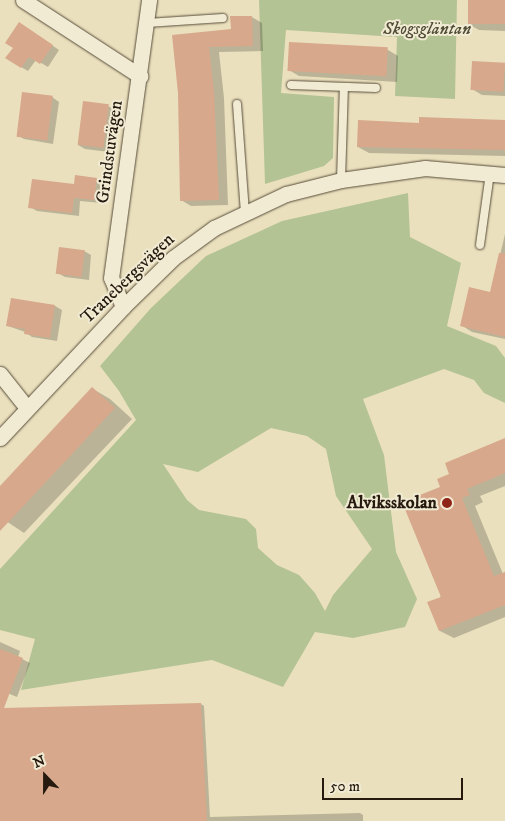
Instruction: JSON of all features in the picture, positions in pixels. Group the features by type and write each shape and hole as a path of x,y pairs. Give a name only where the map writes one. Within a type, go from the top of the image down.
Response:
{"street":[{"path":"23,0 140,76"},
{"name":"Grindstuvägen","path":"122,307 112,278 150,0"},
{"name":"Tranebergsvägen","path":"0,438 122,307 173,258 214,228 244,212 286,194 340,180 425,168 498,174"},
{"path":"0,374 27,408"}],"lane":[{"path":"147,23 223,18"},
{"path":"291,85 376,88"},
{"path":"340,180 344,87"},
{"path":"238,104 244,212"},
{"path":"480,245 498,174"}],"green space":[{"name":"Skogsgläntan","path":"259,0 457,0 455,99 395,96 397,37 286,30 281,93 334,97 333,158 324,166 265,184"},
{"path":"408,193 410,237 461,263 447,326 496,346 505,358 505,403 484,393 474,380 444,369 363,399 384,455 396,552 417,599 405,627 353,638 315,632 283,687 212,660 21,690 35,639 0,630 0,569 136,420 119,391 100,366 151,308 206,256 282,221","holes":["271,428 307,436 326,449 336,496 372,549 333,595 325,611 315,593 299,575 277,565 258,548 256,529 246,519 199,510 187,500 163,464 198,472"]}],"building":[{"path":"468,0 505,0 505,24 468,24"},
{"path":"230,16 252,16 253,46 209,47 214,92 219,200 180,201 178,93 172,35 231,29"},
{"path":"19,22 53,45 40,64 29,57 21,68 5,58 13,48 5,43"},
{"path":"289,42 388,47 386,76 287,71"},
{"path":"472,61 505,63 503,92 470,90"},
{"path":"22,92 53,96 47,140 17,137"},
{"path":"83,101 109,104 103,148 78,145"},
{"path":"419,117 505,120 505,150 357,147 358,120 419,123"},
{"path":"75,175 97,178 94,200 74,198 72,213 28,208 32,179 74,184"},
{"path":"59,247 85,250 82,277 56,274"},
{"path":"499,253 505,253 505,337 460,326 469,287 490,292"},
{"path":"11,298 55,305 50,338 24,334 25,329 6,326"},
{"path":"92,387 115,408 0,531 0,486"},
{"path":"505,438 505,473 467,489 470,495 462,498 494,576 505,572 505,605 439,631 427,602 441,597 402,502 440,487 437,479 449,474 445,463"},
{"path":"0,649 23,658 4,708 201,703 207,821 0,821"}],"place":[{"name":"Alviksskolan","path":"447,503"}]}
